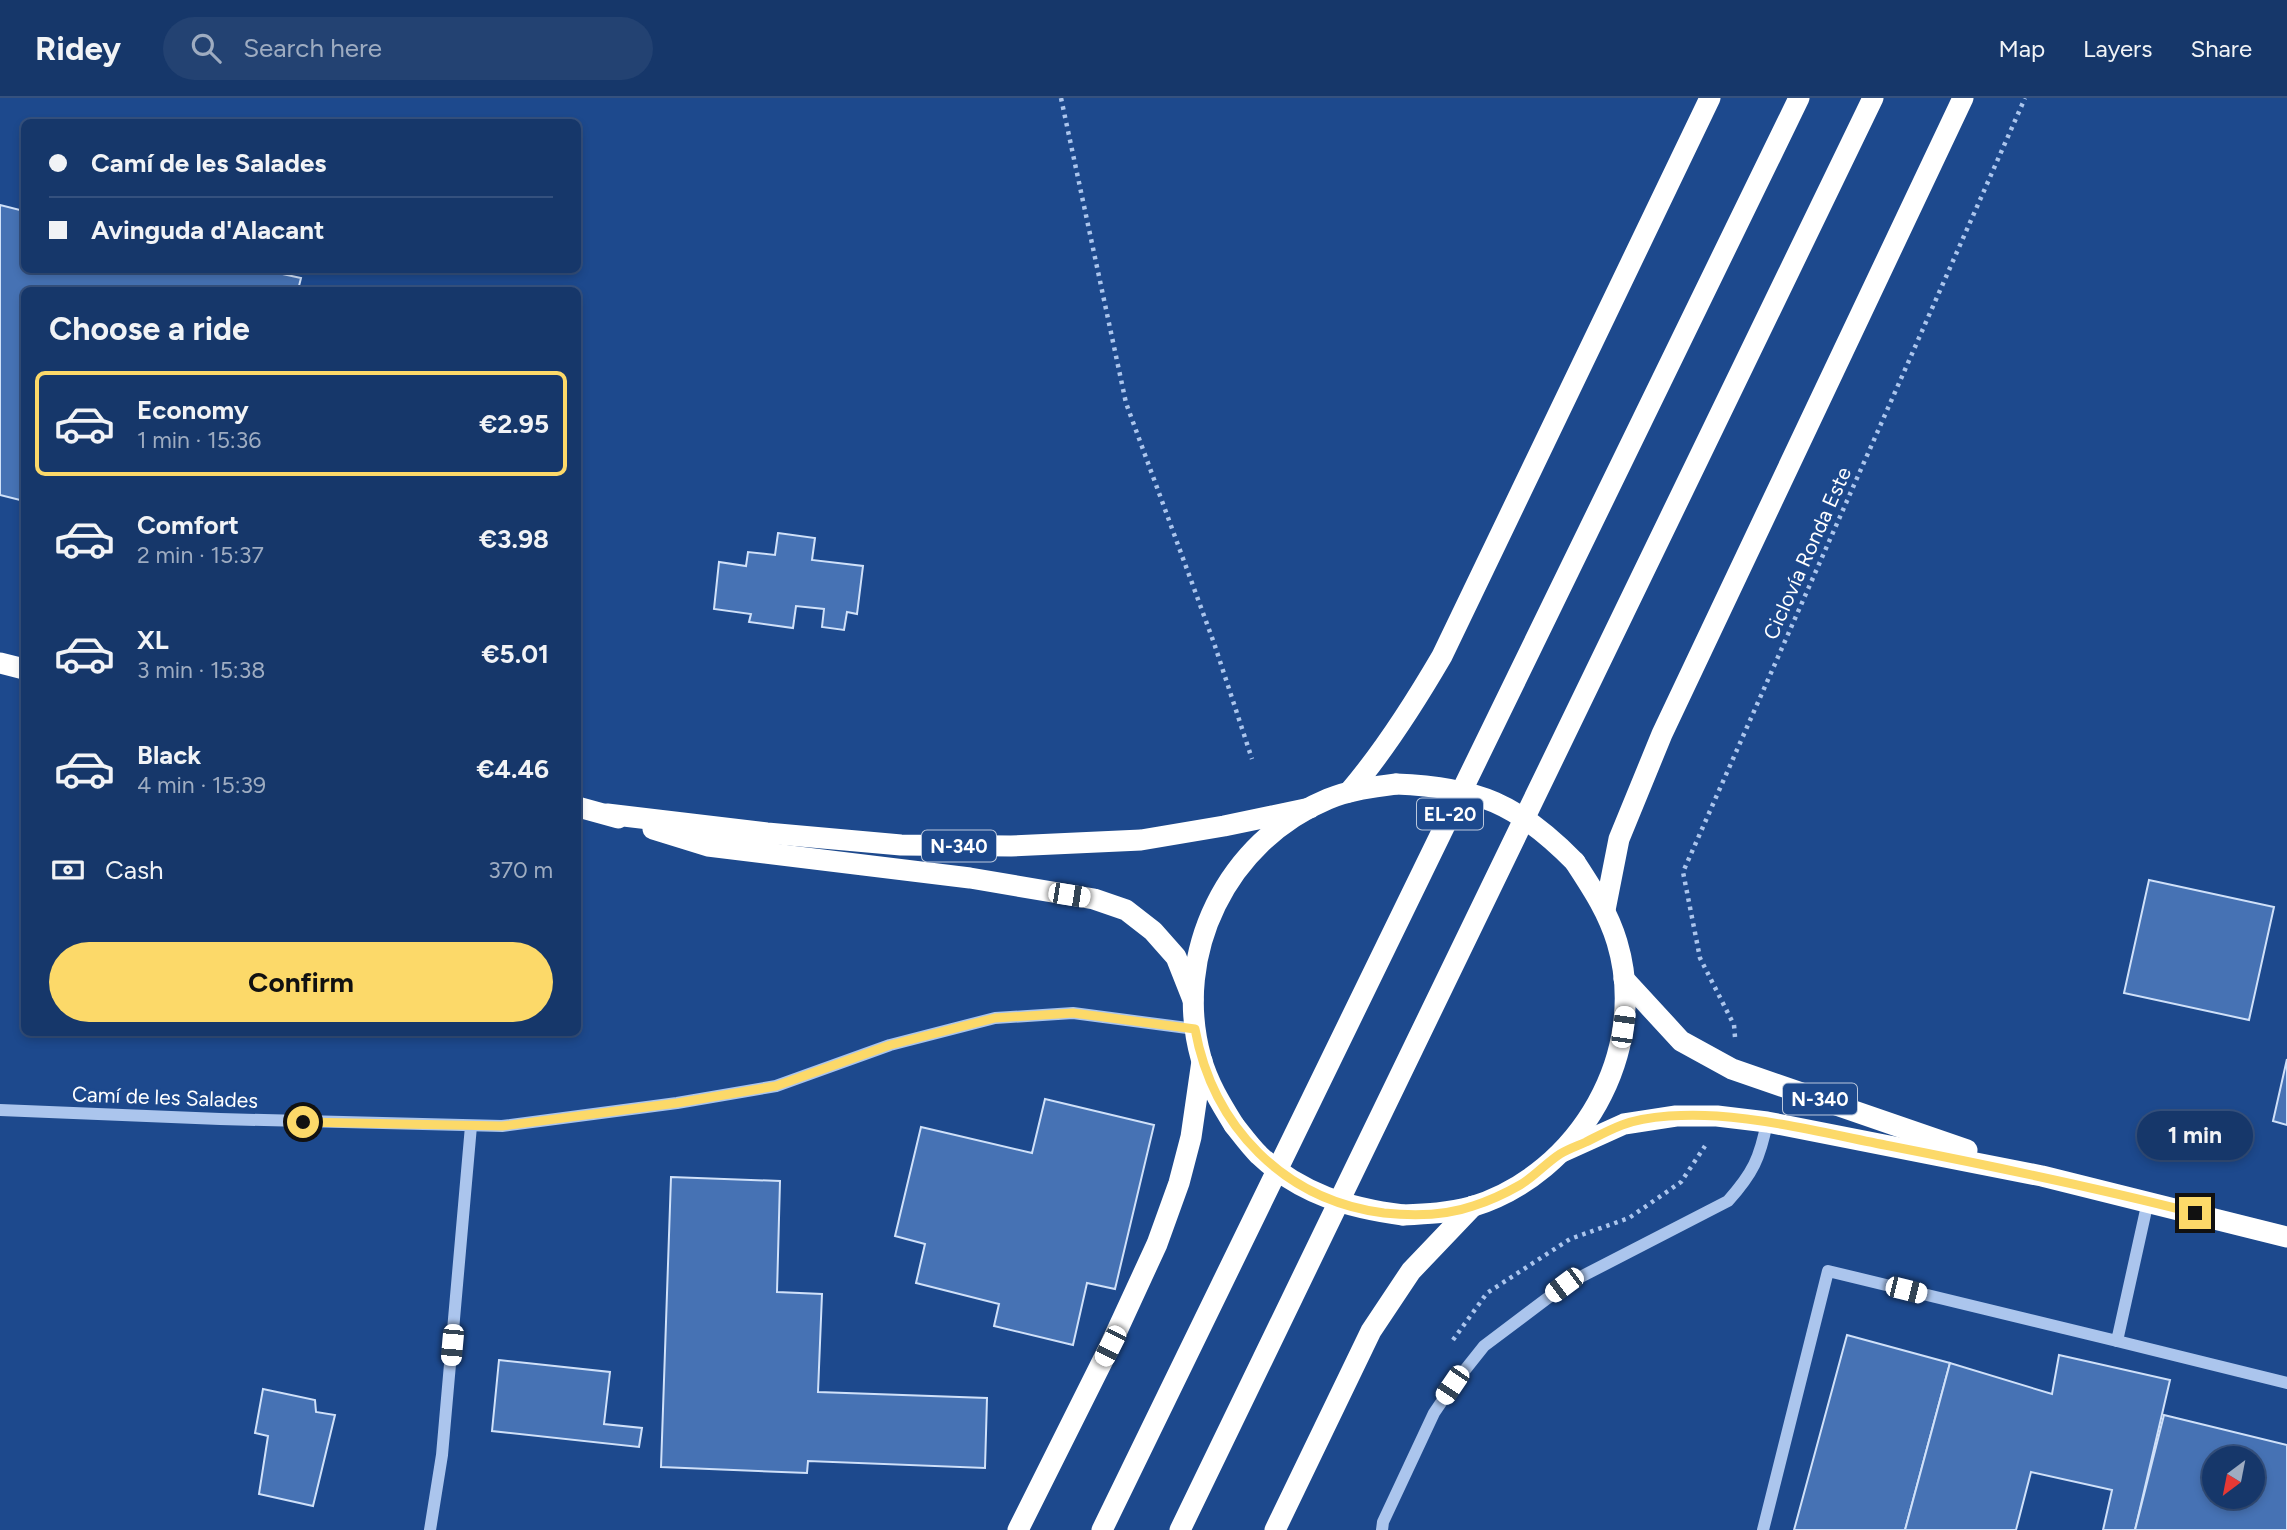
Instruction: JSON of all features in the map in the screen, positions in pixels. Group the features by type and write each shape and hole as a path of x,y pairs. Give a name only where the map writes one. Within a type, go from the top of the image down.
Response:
{"highway":[{"path":"1349,792 1405,719 1442,656 1710,98"},
{"name":"EL-20","path":"1102,1530 1799,98"},
{"path":"1180,1530 1873,98"},
{"path":"1605,910 1619,839 1662,734 1963,98"},
{"path":"0,663 21,668"},
{"name":"N-340","path":"607,814 767,833 901,845 1011,846 1141,840 1224,826 1310,807 1349,792 1396,784 1437,786 1476,794 1513,811 1547,834 1575,862 1605,910 1618,944 1624,979 1625,1011 1621,1042 1600,1102 1583,1129 1562,1152 1521,1184 1473,1206 1439,1214 1403,1215 1364,1210 1326,1199 1291,1180 1260,1155 1234,1125 1215,1095 1202,1061 1195,1029 1195,966 1203,933 1228,882 1256,847 1282,825 1310,807"},
{"name":"N-340","path":"581,808 708,846 970,878 1094,899 1126,910 1153,931 1176,957 1193,1000"},
{"name":"N-340","path":"1624,979 1681,1041 1732,1069 2042,1176"},
{"path":"1018,1530 1110,1346 1157,1244 1180,1183 1191,1137 1202,1061"},
{"name":"N-340","path":"1562,1152 1624,1124 1676,1116 1717,1116 1768,1122 2042,1176 2287,1237"},
{"path":"1275,1530 1371,1331 1411,1271 1473,1206"}],"street":[{"name":"Camí de les Salades","path":"0,1110 220,1119 515,1125 677,1103 776,1086 890,1045 995,1018 1073,1013 1195,1029"},
{"path":"1382,1530 1383,1522 1434,1413 1452,1385 1484,1346 1564,1285 1728,1201 1746,1180 1761,1153 1768,1122"},
{"path":"430,1530 442,1455 471,1126"},
{"path":"2117,1341 2148,1201"},
{"path":"1763,1530 1828,1271 2287,1383"}],"path":[{"path":"1061,98 1126,403 1214,643 1251,759"},
{"name":"Ciclovía Ronda Este","path":"1734,1025 1700,958 1683,872 2025,98"}],"building":[{"path":"0,205 21,210 21,273 278,273 301,278 299,287 21,287 21,500 0,495"},
{"path":"778,533 815,538 812,560 863,566 857,614 847,612 844,630 822,627 824,609 796,606 793,628 749,622 751,614 714,609 719,562 746,566 748,552 775,555"},
{"path":"2149,880 2274,907 2249,1020 2124,993"},
{"path":"2287,1059 2287,1125 2273,1121"},
{"path":"1045,1099 1154,1125 1115,1289 1087,1283 1073,1345 994,1326 999,1304 916,1283 925,1244 895,1236 921,1127 1032,1153"},
{"path":"671,1177 780,1181 777,1292 822,1294 818,1392 987,1398 985,1468 808,1461 807,1473 661,1467"},
{"path":"1847,1335 1950,1363 1905,1530 1794,1530"},
{"path":"2059,1355 2170,1380 2135,1530 2103,1530 2112,1490 2031,1472 2016,1530 1905,1530 1950,1363 2052,1394"},
{"path":"499,1360 610,1372 604,1424 642,1428 639,1447 492,1431"},
{"path":"263,1389 315,1400 316,1412 335,1415 313,1506 259,1494 268,1436 255,1433"},
{"path":"2164,1415 2287,1445 2287,1530 2135,1530"}],"route":[{"path":"303,1122 502,1126 677,1103 776,1086 890,1045 995,1018 1073,1013 1195,1029 1202,1061 1215,1095 1234,1125 1260,1155 1291,1180 1326,1199 1364,1210 1403,1215 1439,1214 1473,1206 1521,1184 1562,1152 1624,1124 1676,1116 1717,1116 1768,1122 2042,1176 2195,1213"}]}
